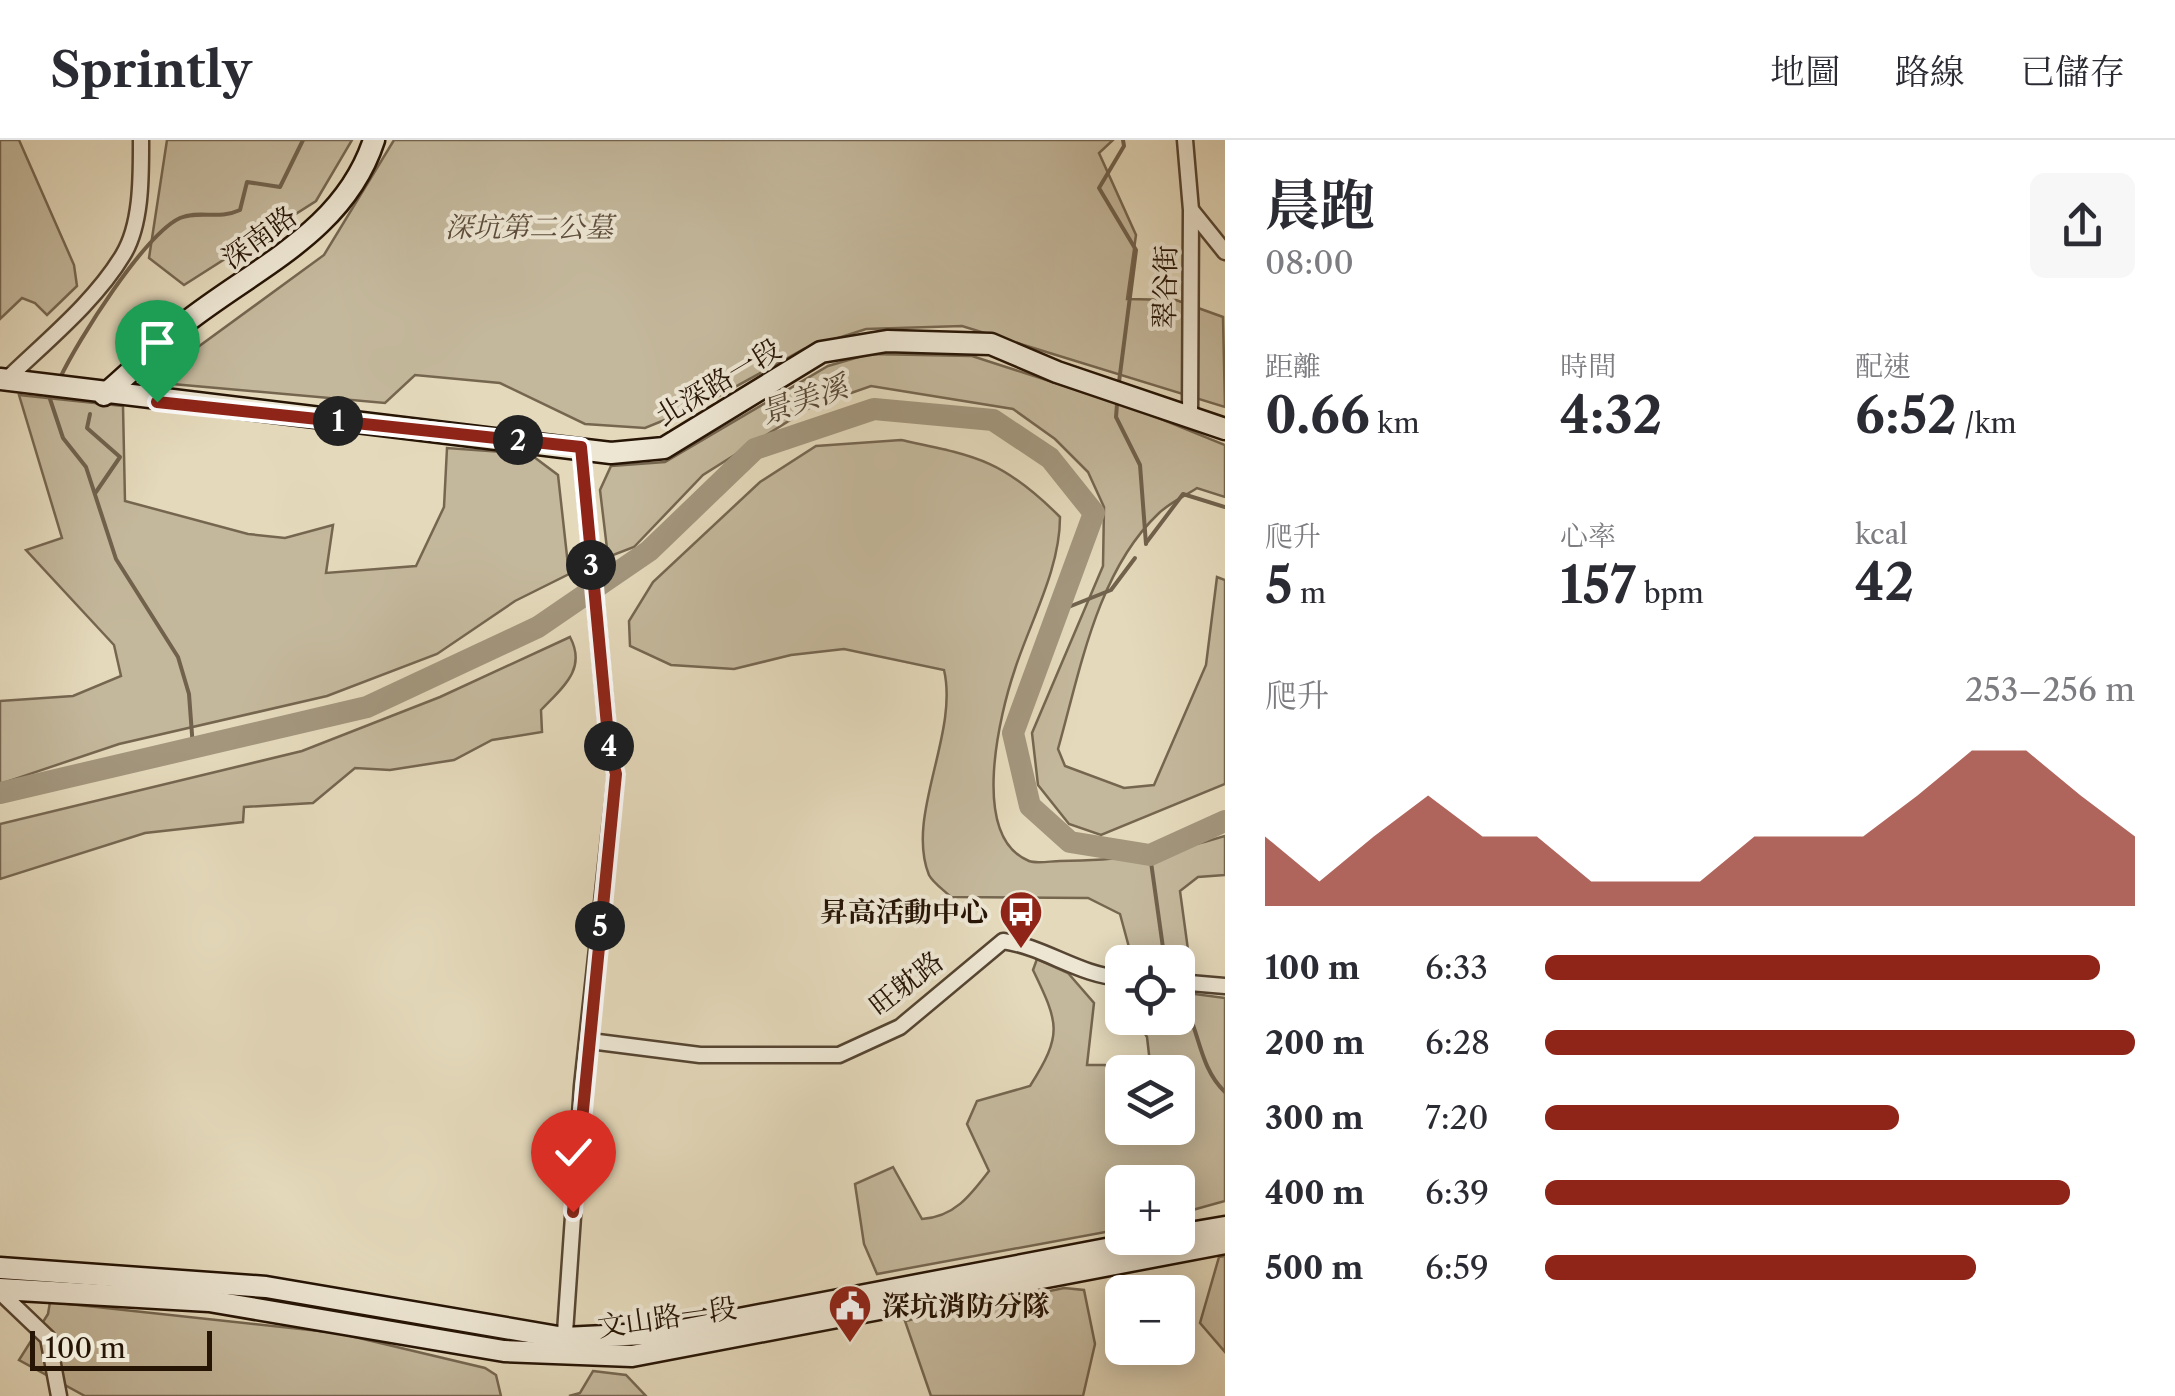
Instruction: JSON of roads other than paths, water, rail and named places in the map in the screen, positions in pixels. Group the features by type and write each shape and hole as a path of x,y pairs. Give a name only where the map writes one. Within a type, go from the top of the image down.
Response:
{"main road":[{"name":"深南路","path":"104,396 185,324 314,233 337,209 366,164 374,140"},
{"name":"北深路一段","path":"3,380 104,396 581,447 610,454 664,448 821,352 886,341 991,344 1225,429"},
{"name":"文山路一段","path":"1195,1235 1221,1236"},
{"name":"文山路一段","path":"0,1268 266,1287 564,1347 632,1356 1221,1236"},
{"name":"文山路一段","path":"0,1290 268,1307 504,1350 666,1334 1105,1249"}],"street":[{"path":"3,380 125,254 141,178 142,140"},
{"path":"1185,140 1191,210"},
{"name":"翠谷街","path":"1191,210 1225,252"},
{"name":"翠谷街","path":"1190,418 1191,210"},
{"path":"564,1347 616,774 609,747 581,447"},
{"name":"旺躭路","path":"590,1041 700,1055 839,1055 900,1026 1003,940 1045,952 1105,977"},
{"path":"1195,983 1225,986"},
{"path":"0,1290 48,1338 59,1396"}],"waterway":[{"path":"60,378 113,290 165,228 187,216 240,210 247,182 280,187 303,140"},
{"path":"1119,382 1136,250 1099,188 1124,146 1123,140"},
{"path":"50,399 63,438 86,467 116,559 178,657 189,694 193,748"},
{"path":"1117,404 1116,417 1140,465 1146,544"},
{"name":"景美溪","path":"0,793 367,707 538,627 649,551 755,449 874,409 993,420 1050,458 1094,513 1013,733 1030,806 1070,842 1150,855 1225,821"},
{"path":"90,414 87,428 120,457 96,492"},
{"path":"1146,543 1183,494 1225,507"},
{"path":"1061,610 1111,590 1135,558"},
{"path":"1150,855 1163,945"},
{"path":"1195,1030 1209,1070 1225,1092"}],"place":[{"name":"昇高活動中心","path":"1021,950"},
{"name":"深坑消防分隊","path":"850,1344"}],"park label":[{"name":"深坑第二公墓","path":"529,227"}]}
